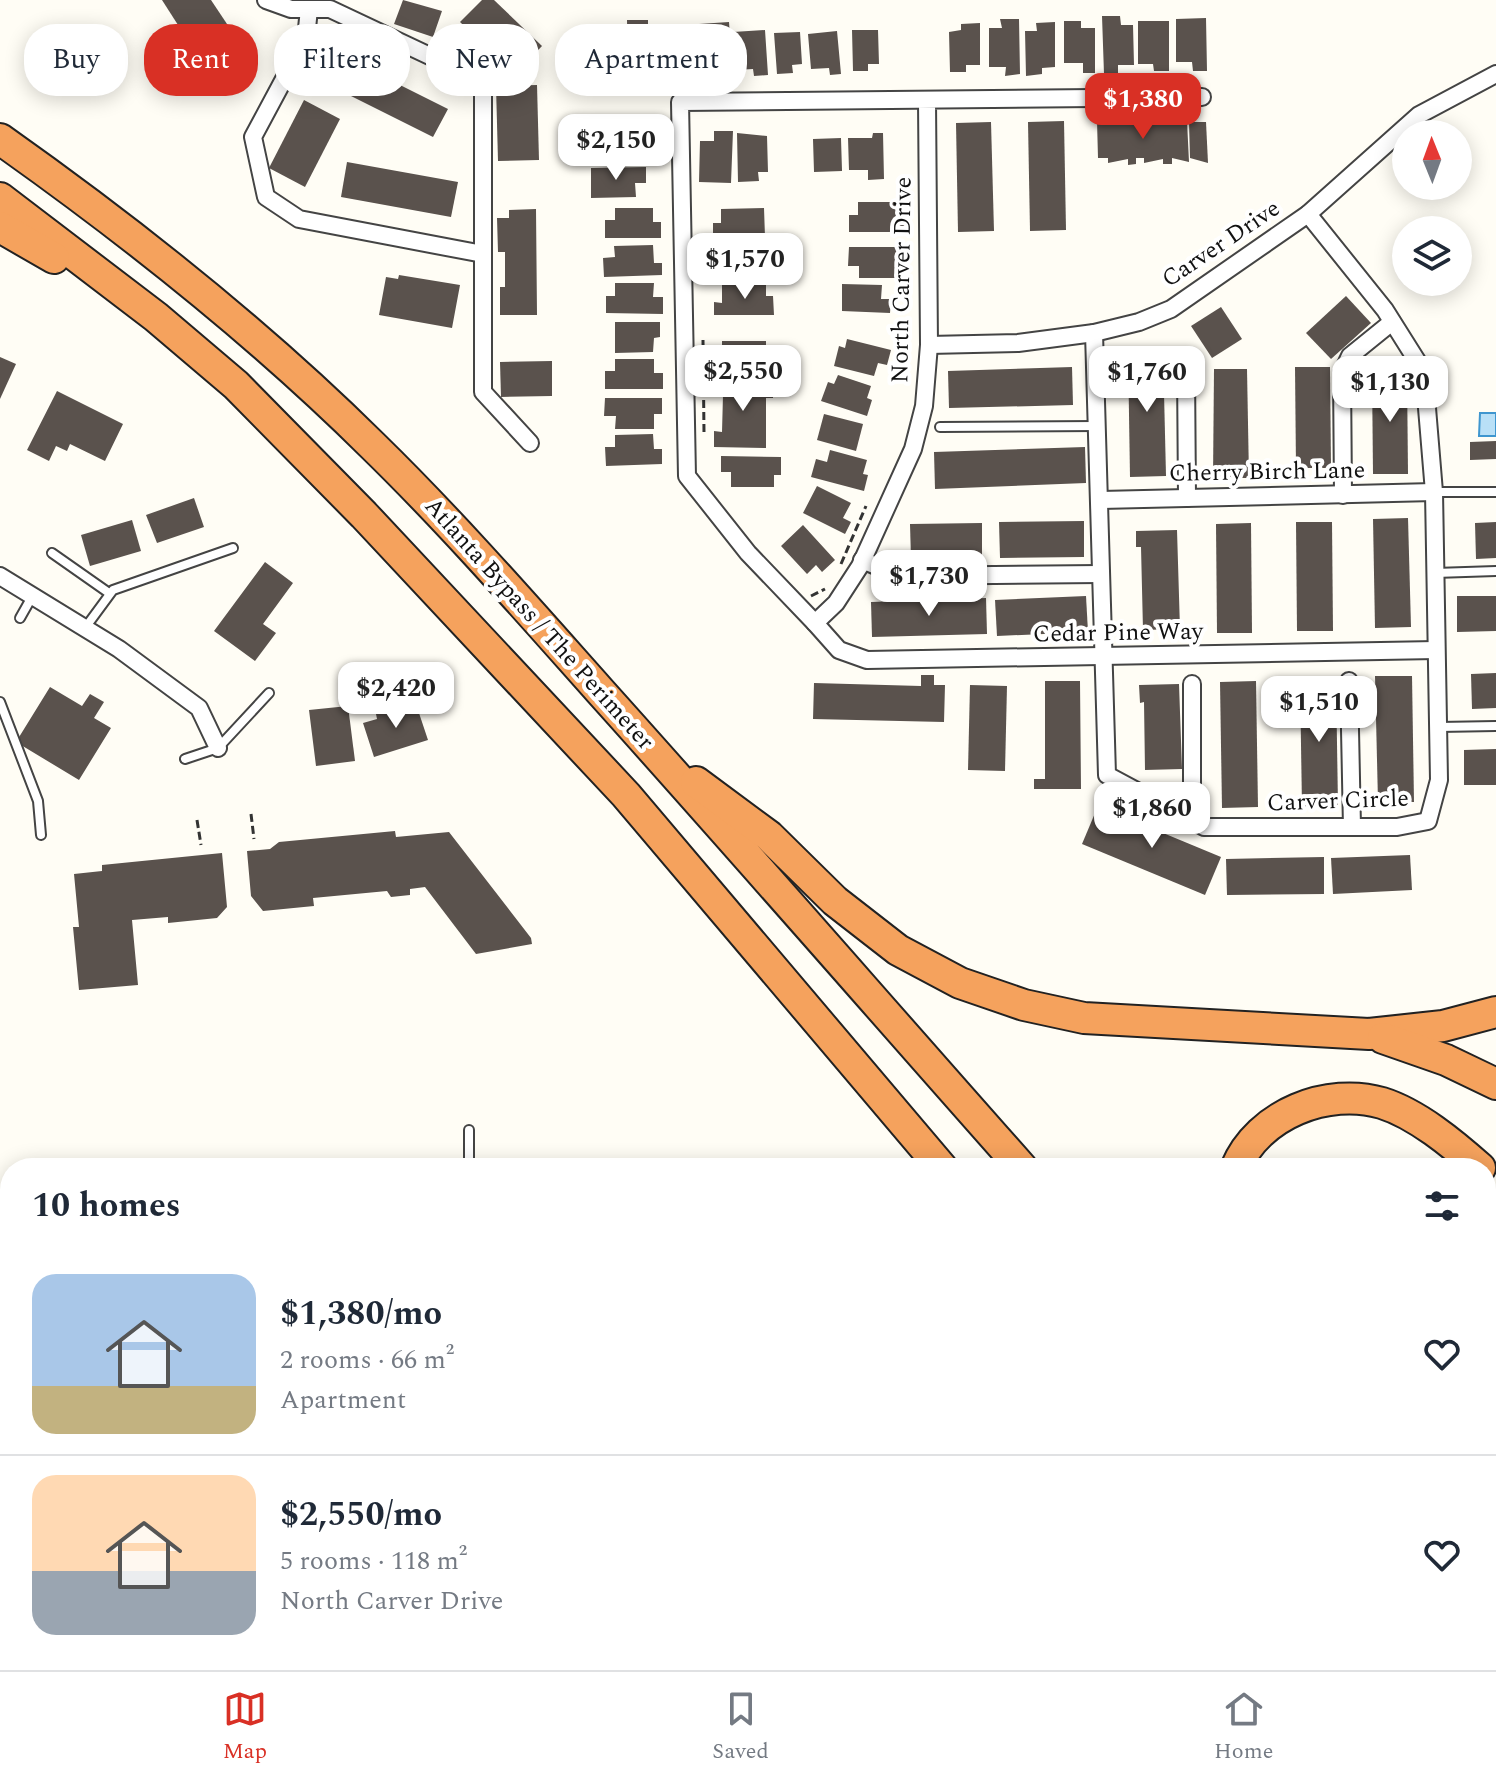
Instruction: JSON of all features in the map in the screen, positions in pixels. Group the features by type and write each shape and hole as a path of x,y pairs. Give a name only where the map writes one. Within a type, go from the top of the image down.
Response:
{"highway":[{"name":"Atlanta Bypass / The Perimeter","path":"0,139 93,205 239,323 371,443 459,534 1013,1158"},
{"name":"Atlanta Bypass / The Perimeter","path":"0,198 156,317 236,385 364,515 626,795 931,1158"},
{"path":"0,227 156,317"},
{"path":"660,758 769,836 835,901 881,938 918,962 994,996 1084,1018 1369,1034 1443,1026 1496,1012"},
{"path":"1369,1034 1446,1060 1496,1084"},
{"path":"1243,1158 1255,1139 1286,1114 1319,1102 1363,1099 1385,1104 1420,1123 1467,1158"}],"street":[{"path":"266,0 291,9 330,9 470,75 483,91 483,392 530,443"},
{"path":"309,9 306,38 253,137 266,197 299,219 483,254"},
{"name":"Carver Drive","path":"929,345 1018,343 1094,333 1139,322 1171,309 1308,214 1419,115 1496,74"},
{"path":"815,623 748,553 687,476 680,102 1202,97"},
{"name":"North Carver Drive","path":"815,623 836,603 862,560 913,449 924,406 929,345 927,101"},
{"name":"Carver Circle","path":"1094,333 1107,775 1204,827 1397,827 1428,821 1439,780 1434,492 1424,372 1392,322 1308,214"},
{"path":"1343,495 1342,373 1350,356 1392,322"},
{"path":"1186,369 1187,498"},
{"name":"Cherry Birch Lane","path":"1101,500 1434,492"},
{"path":"862,560 886,572 926,578 1101,574"},
{"path":"0,576 85,628 199,708 218,748"},
{"name":"Cedar Pine Way","path":"815,623 839,650 867,660 1436,650"},
{"path":"1349,681 1352,827"},
{"path":"1185,818 1192,802 1192,684"}],"lane":[{"path":"940,427 1099,425"},
{"path":"1434,492 1496,492"},
{"path":"85,628 109,593 233,548"},
{"path":"52,553 109,593"},
{"path":"1435,573 1496,571"},
{"path":"20,618 33,595"},
{"path":"185,759 218,748 269,693"},
{"path":"0,702 38,801 41,835"},
{"path":"1438,727 1496,726"},
{"path":"469,1130 469,1158"}],"path":[{"path":"703,340 704,443"},
{"path":"842,570 841,560 866,506"},
{"path":"804,597 814,596 832,583"},
{"path":"251,814 254,839"},
{"path":"197,820 201,845"}],"water":[{"path":"1480,413 1496,413 1496,436 1479,436"}],"building":[{"path":"162,0 211,0 227,24 177,24"},
{"path":"403,0 442,11 438,24 426,24 426,35 410,29 410,24 394,24"},
{"path":"482,0 494,0 519,24 462,24 460,22"},
{"path":"1102,16 1120,16 1121,25 1133,25 1134,65 1118,65 1118,73 1104,74"},
{"path":"1206,18 1207,71 1193,71 1192,62 1176,62 1176,19"},
{"path":"1000,19 1019,19 1020,74 1005,76 1006,67 989,67 989,28 1002,28"},
{"path":"627,20 648,20 648,24 627,24"},
{"path":"1064,21 1081,21 1081,28 1095,28 1095,73 1083,73 1083,63 1064,63"},
{"path":"1138,21 1169,21 1169,71 1154,71 1153,64 1138,64"},
{"path":"1055,22 1055,67 1042,68 1042,74 1026,76 1025,31 1037,31 1036,23"},
{"path":"980,23 980,65 966,65 966,72 950,72 949,32 961,30 961,24"},
{"path":"765,30 768,75 754,76 753,69 747,69 747,31"},
{"path":"852,30 878,30 879,64 868,64 868,71 853,71"},
{"path":"837,31 841,74 830,75 829,68 811,69 808,34"},
{"path":"800,32 802,64 792,65 793,73 777,74 774,33"},
{"path":"410,90 448,109 433,137 351,96 410,96"},
{"path":"496,96 537,96 539,160 498,161"},
{"path":"304,100 340,119 305,187 269,168"},
{"path":"1064,121 1066,230 1030,231 1028,122"},
{"path":"1097,121 1187,121 1189,162 1172,158 1172,164 1163,164 1163,159 1144,163 1144,158 1136,158 1136,164 1128,165 1128,159 1108,163 1108,158 1098,158"},
{"path":"991,122 994,231 958,232 956,123"},
{"path":"1189,122 1206,122 1208,163 1190,158"},
{"path":"714,131 733,131 731,183 699,182 700,141 714,141"},
{"path":"613,132 652,132 652,147 659,147 659,162 604,162 604,145 613,145"},
{"path":"737,133 767,136 768,172 758,172 759,181 738,182"},
{"path":"873,133 883,133 884,179 868,180 868,170 849,170 848,138 872,138"},
{"path":"841,138 842,171 814,172 813,139"},
{"path":"347,162 458,182 451,217 341,197"},
{"path":"646,167 646,183 635,183 636,197 591,198 591,168"},
{"path":"858,202 896,202 896,219 905,220 905,232 849,232 849,215 858,215"},
{"path":"615,208 653,208 653,222 661,222 661,238 605,238 605,220 615,220"},
{"path":"764,208 765,237 713,239 713,223 721,223 721,209"},
{"path":"536,209 537,315 500,315 500,287 505,287 505,252 498,252 497,218 509,218 509,210"},
{"path":"653,245 654,263 662,263 662,275 604,277 603,258 615,257 614,246"},
{"path":"772,247 772,266 765,266 766,278 722,279 722,263 713,264 713,249"},
{"path":"849,247 903,247 903,263 897,262 897,278 859,278 859,266 848,266"},
{"path":"399,275 460,285 452,328 379,315 386,277 398,279"},
{"path":"615,283 654,283 653,297 663,297 663,314 606,313 606,296 615,296"},
{"path":"842,284 882,285 881,299 891,299 890,313 842,311"},
{"path":"722,285 766,285 766,296 773,296 774,315 714,315 714,302 722,303"},
{"path":"1346,296 1371,323 1331,359 1306,333"},
{"path":"1221,307 1242,339 1212,358 1191,326"},
{"path":"615,322 660,322 660,337 654,338 653,352 615,353"},
{"path":"847,339 891,350 887,365 878,363 874,376 834,366 839,346 845,348"},
{"path":"722,341 766,341 766,351 774,351 774,371 714,371 714,355 722,355"},
{"path":"1163,351 1166,476 1130,477 1128,352"},
{"path":"0,357 16,364 0,399"},
{"path":"615,359 654,359 654,373 663,373 663,389 605,389 605,371 615,371"},
{"path":"552,361 552,396 501,397 500,362"},
{"path":"1072,367 1073,405 949,408 948,371"},
{"path":"1295,367 1330,367 1331,468 1296,468"},
{"path":"1214,369 1247,369 1249,478 1213,478"},
{"path":"1372,373 1407,373 1408,474 1373,474"},
{"path":"838,375 871,386 867,398 872,400 867,416 821,401 828,382 834,384"},
{"path":"714,380 773,380 773,398 766,398 766,448 714,447 714,431 722,432 723,395 714,395"},
{"path":"57,391 123,424 105,461 70,444 67,451 56,446 49,461 27,450"},
{"path":"605,398 662,398 662,414 654,414 654,429 615,429 616,416 604,416"},
{"path":"824,414 863,424 856,451 817,440"},
{"path":"653,434 654,449 662,449 662,464 606,466 605,447 615,447 615,435"},
{"path":"1496,441 1496,459 1470,460 1470,442"},
{"path":"1085,447 1086,483 935,489 934,452"},
{"path":"830,450 867,460 863,474 868,475 864,491 811,477 816,459 827,462"},
{"path":"721,456 781,457 781,475 774,475 774,487 731,487 731,472 721,472"},
{"path":"817,486 851,503 843,518 851,522 845,534 803,513"},
{"path":"194,498 204,527 157,543 146,515"},
{"path":"1408,518 1411,627 1375,628 1373,519"},
{"path":"132,520 141,551 90,566 81,535"},
{"path":"1084,521 1084,557 1000,558 999,522"},
{"path":"1296,522 1332,522 1333,631 1297,631"},
{"path":"1496,522 1496,558 1476,559 1475,523"},
{"path":"982,523 982,558 911,559 910,524"},
{"path":"1251,523 1252,633 1217,633 1216,524"},
{"path":"803,525 835,560 822,572 816,565 807,574 781,546"},
{"path":"1177,530 1180,629 1143,630 1141,547 1136,547 1136,531"},
{"path":"265,562 293,583 263,624 276,633 255,661 214,631"},
{"path":"1086,596 1088,632 997,636 995,600"},
{"path":"1457,596 1496,596 1496,631 1457,632"},
{"path":"986,598 987,634 872,637 871,602"},
{"path":"1496,673 1496,708 1472,709 1471,674"},
{"path":"921,675 934,675 934,685 945,685 944,722 813,719 814,683 921,686"},
{"path":"1375,676 1412,676 1414,802 1378,802"},
{"path":"1336,680 1338,806 1302,807 1300,681"},
{"path":"1045,681 1080,681 1081,789 1034,789 1034,779 1045,779"},
{"path":"1256,681 1258,807 1222,808 1220,682"},
{"path":"1179,684 1182,769 1145,770 1144,702 1140,703 1139,685"},
{"path":"970,685 1007,686 1005,771 968,770"},
{"path":"50,687 82,706 90,694 104,702 94,718 111,728 79,780 16,742"},
{"path":"415,701 428,740 374,757 363,723 377,719 376,714"},
{"path":"348,706 355,761 316,766 309,710"},
{"path":"1496,749 1496,785 1464,785 1464,750"},
{"path":"1098,806 1221,857 1205,895 1082,844"},
{"path":"395,831 396,837 449,832 531,938 532,944 476,954 425,887 410,889 410,895 391,897 387,891 313,898 314,906 263,911 251,896 247,851 270,849 279,842"},
{"path":"222,853 227,907 217,918 168,923 168,917 132,920 138,985 79,990 73,927 79,927 74,874 102,871 102,865"},
{"path":"1410,855 1412,890 1333,894 1331,858"},
{"path":"1324,857 1324,894 1227,895 1226,859"}]}
